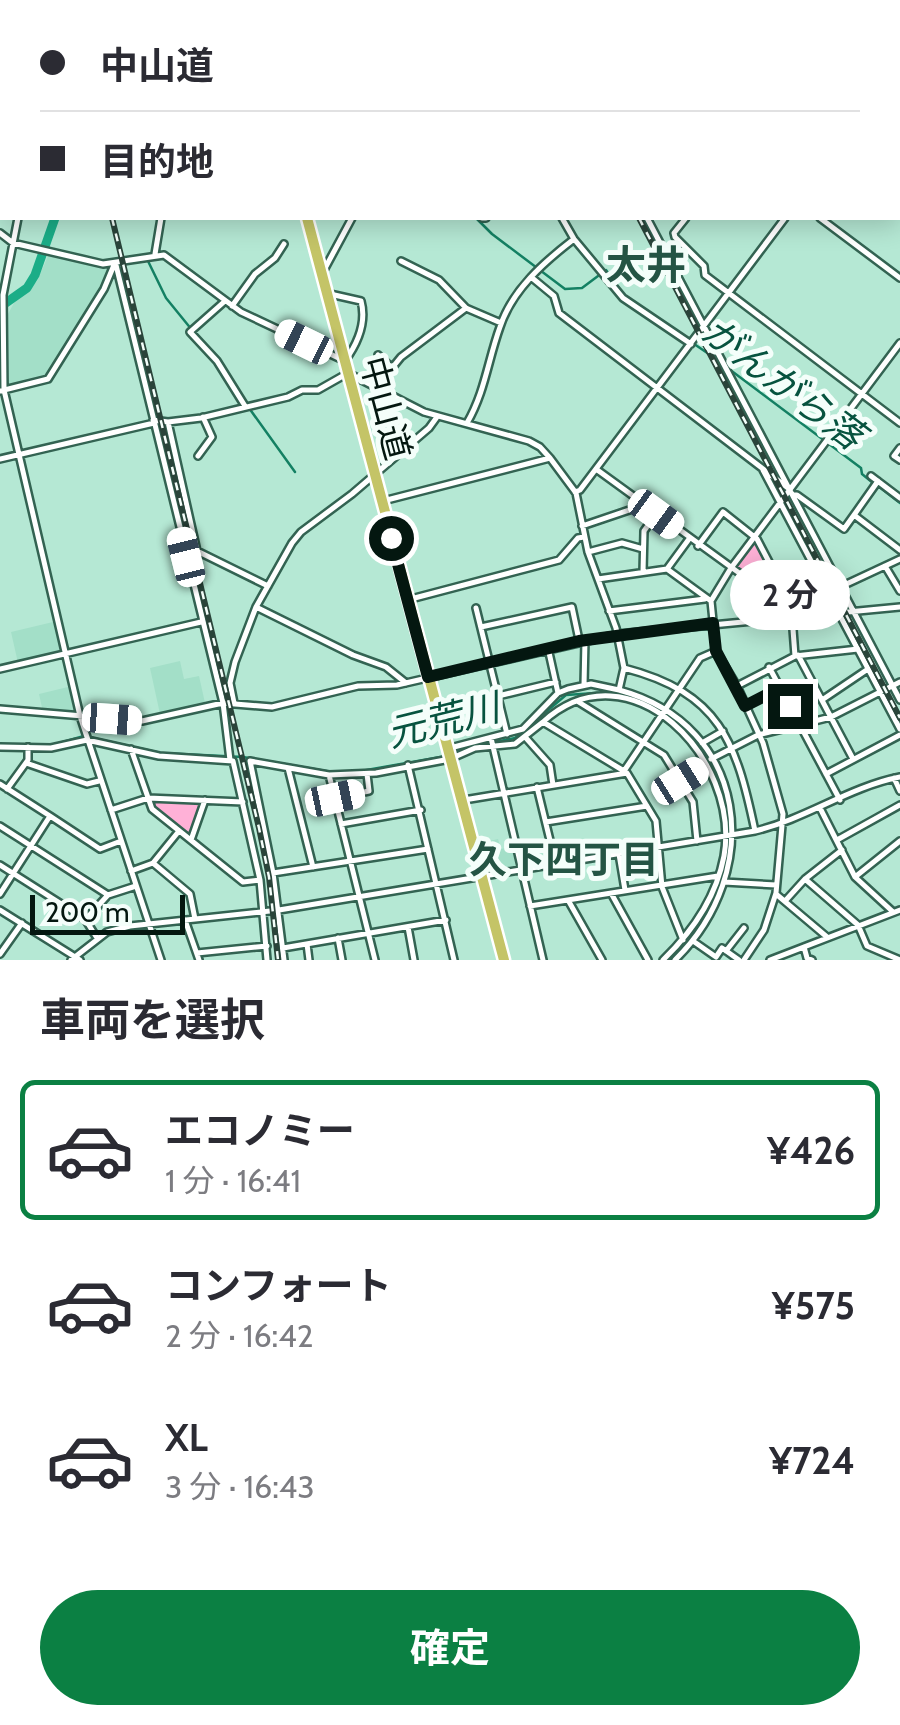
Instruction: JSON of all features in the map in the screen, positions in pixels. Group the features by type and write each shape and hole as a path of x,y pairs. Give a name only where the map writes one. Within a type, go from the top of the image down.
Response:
{"highway":[{"name":"中山道","path":"308,220 504,960"}],"street":[{"path":"18,220 3,295 2,390 80,716 161,960"},
{"path":"155,254 160,220"},
{"path":"322,274 351,220"},
{"path":"563,220 574,240 623,298 691,344"},
{"path":"648,220 900,700"},
{"path":"684,220 674,237 704,266 705,276 900,423"},
{"path":"575,492 784,220"},
{"path":"823,220 900,278"},
{"path":"0,233 12,243 115,265 155,254 176,261 232,306 436,417 467,422 540,447 575,492 588,552 618,634 624,668 619,690"},
{"path":"467,422 484,390 501,323 542,264 574,240"},
{"path":"232,306 284,244"},
{"path":"401,261 440,280 466,308 501,323"},
{"path":"2,390 48,379 115,265"},
{"path":"115,265 224,703 229,757 260,880 267,960"},
{"path":"532,277 554,296 559,313 792,493 844,528 875,479 900,498"},
{"path":"0,459 154,422 203,417 288,397 302,390 318,390 346,367 358,342 364,308 362,301 327,294"},
{"path":"225,301 190,332 217,361 245,406"},
{"path":"378,355 392,368 466,308"},
{"path":"610,611 708,600 792,493 900,343"},
{"path":"198,456 212,437 203,417"},
{"path":"234,704 230,684 234,662 256,607 300,532 375,474 429,428 436,417"},
{"path":"168,422 198,551 268,586"},
{"path":"900,448 894,456 900,460"},
{"path":"382,501 550,458"},
{"path":"762,467 900,732 826,774"},
{"path":"596,468 764,591"},
{"path":"582,526 644,505"},
{"path":"698,546 723,512 754,537 780,582"},
{"path":"643,572 644,532 656,514"},
{"path":"854,515 900,550"},
{"path":"406,600 560,560 578,538 584,537"},
{"path":"668,569 689,538"},
{"path":"588,552 622,543 643,548"},
{"path":"840,587 900,559"},
{"path":"764,591 814,565"},
{"path":"885,566 900,591"},
{"path":"598,579 668,569 708,600 716,651 758,735 782,808 776,893 764,930 742,960 722,948 716,957 693,941"},
{"path":"764,591 766,618"},
{"path":"481,627 572,606 582,641 584,685"},
{"path":"0,709 142,721 224,703 272,707 358,686 406,683 618,634 900,606"},
{"path":"256,607 353,656 386,667 406,683"},
{"path":"476,608 507,734"},
{"path":"792,616 797,656 853,759"},
{"path":"0,669 201,622"},
{"path":"548,648 558,692"},
{"path":"736,686 797,656 858,650"},
{"path":"461,800 624,771 700,658 716,651"},
{"path":"769,667 840,800"},
{"path":"624,668 650,675 711,712 742,768 755,831"},
{"path":"822,700 868,669"},
{"path":"498,696 556,682"},
{"path":"680,781 758,735 831,717 900,682"},
{"path":"448,754 523,728 558,692 584,685 619,690 687,723 702,744 716,784 732,856 718,903 675,960"},
{"path":"745,706 780,688"},
{"path":"284,960 273,873 250,762 329,775 367,774 475,748 515,744 574,699 611,695 663,711 708,762"},
{"path":"574,699 664,755 693,802 698,841"},
{"path":"542,722 624,771 647,806 656,820 662,884 683,940"},
{"path":"702,744 723,731"},
{"path":"491,738 543,960"},
{"path":"526,738 550,765 553,785"},
{"path":"0,747 52,748 87,740 158,756 229,757"},
{"path":"28,747 26,764 3,786 100,849 121,841"},
{"path":"131,748 152,810 242,882 260,880"},
{"path":"26,764 86,784 100,780"},
{"path":"408,765 454,960"},
{"path":"288,768 312,867"},
{"path":"335,798 369,791 367,774"},
{"path":"329,775 374,960"},
{"path":"0,910 75,959 97,938 116,928 279,910 660,848 782,825 897,778 900,790"},
{"path":"538,787 556,864"},
{"path":"110,810 148,798 243,802"},
{"path":"190,840 205,800"},
{"path":"837,840 900,805"},
{"path":"546,822 647,806"},
{"path":"770,960 896,911 855,876 820,808"},
{"path":"341,824 421,810"},
{"path":"0,894 50,816"},
{"path":"0,826 108,894"},
{"path":"131,871 153,863 179,831"},
{"path":"663,960 683,940 712,898 728,836"},
{"path":"855,876 900,841"},
{"path":"273,873 430,848"},
{"path":"786,900 805,879 842,850"},
{"path":"619,854 625,890"},
{"path":"153,863 190,894 195,919"},
{"path":"0,865 86,920 97,938"},
{"path":"530,906 718,876"},
{"path":"805,879 858,926 867,946 900,960"},
{"path":"724,882 777,885"},
{"path":"86,920 108,894 136,886"},
{"path":"611,893 648,960"},
{"path":"776,893 827,938"},
{"path":"568,900 599,959"},
{"path":"186,920 198,956 266,946"},
{"path":"283,948 446,920"},
{"path":"0,954 22,924"},
{"path":"408,927 414,960"},
{"path":"726,951 744,928"},
{"path":"338,938 342,960"},
{"path":"306,944 308,960"},
{"path":"804,947 812,960"},
{"path":"872,960 876,950"}],"shaded area":[{"path":"48,256 111,269 47,377 9,386 8,314 37,281"},
{"path":"755,542 777,580 764,587 737,566"},
{"path":"53,622 61,653 18,663 11,632"},
{"path":"180,661 184,679 199,676 205,703 160,714 150,668"},
{"path":"68,687 75,714 43,712 39,694"},
{"path":"151,800 202,803 189,837 153,808"},
{"path":"498,839 501,849 513,846 516,867 492,871 487,866 481,843"}],"waterway":[{"name":"元荒川","path":"0,307 27,288 54,220"},
{"name":"がんがら落","path":"478,220 565,289 582,288 606,270 624,296 719,361"},
{"path":"147,259 166,298 192,330"},
{"path":"214,354 232,380"},
{"name":"がんがら落","path":"729,369 861,468 873,483"},
{"path":"249,408 295,472"},
{"name":"がんがら落","path":"878,486 900,503"},
{"name":"元荒川","path":"454,754 515,738 566,695 622,694"},
{"name":"元荒川","path":"693,735 720,783 728,824"},
{"name":"元荒川","path":"21,745 52,745 84,736 161,753 243,757 338,773"},
{"name":"元荒川","path":"361,771 446,756"}],"railway":[{"path":"112,220 259,828 278,960"},
{"path":"640,220 900,718"}],"district":[{"name":"太井","path":"646,264"},
{"name":"久下四丁目","path":"564,859"}],"route":[{"path":"391,538 428,677 579,641 713,623 716,651 745,706 780,688 790,706"}]}
